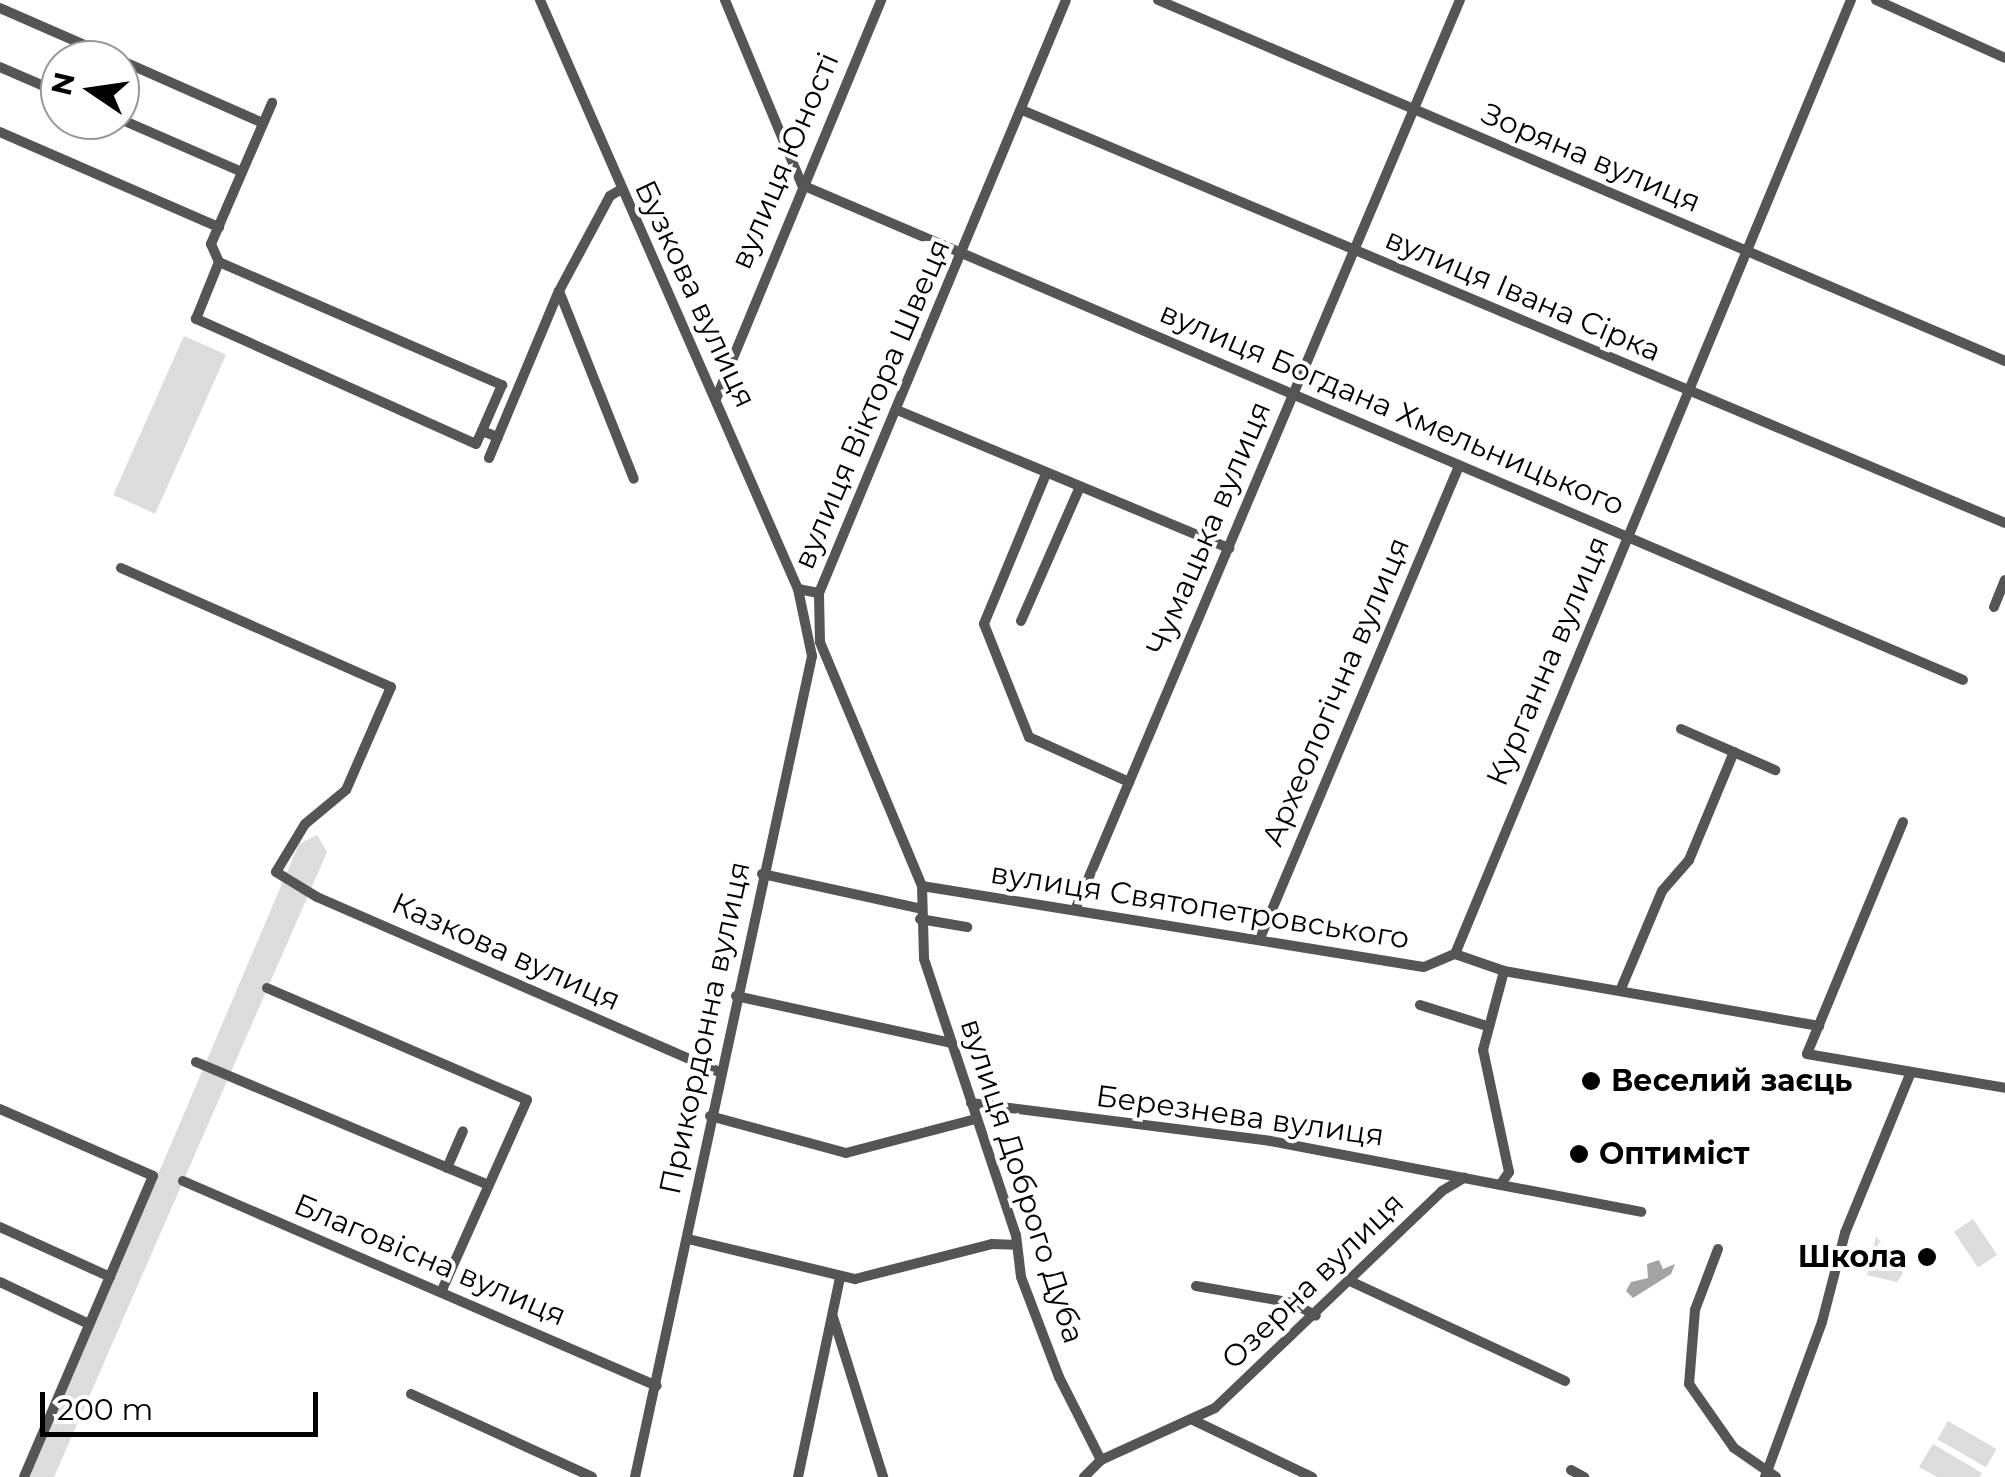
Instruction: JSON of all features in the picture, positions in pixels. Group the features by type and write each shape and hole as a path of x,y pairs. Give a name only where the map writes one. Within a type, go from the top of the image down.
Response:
{"street":[{"name":"Бузкова вулиця","path":"540,0 798,590"},
{"path":"725,0 802,185"},
{"name":"вулиця Юності","path":"716,398 881,0"},
{"name":"вулиця Віктора Швеця","path":"922,886 820,642 819,594 1066,0"},
{"name":"Зоряна вулиця","path":"1158,0 2005,361"},
{"name":"Чумацька вулиця","path":"1075,910 1460,0"},
{"name":"Курганна вулиця","path":"1455,954 1852,0"},
{"path":"1876,0 2005,58"},
{"path":"0,8 74,40"},
{"path":"0,67 40,84"},
{"path":"140,69 263,123"},
{"path":"219,262 502,385 476,444 196,320 219,262 212,244 272,103"},
{"name":"вулиця Івана Сірка","path":"1022,110 1689,394 2005,523"},
{"path":"140,128 242,172"},
{"path":"0,132 219,227"},
{"name":"вулиця Богдана Хмельницького","path":"802,185 1963,680"},
{"path":"489,458 559,291 610,196 620,190"},
{"path":"559,291 634,479"},
{"path":"897,410 1229,548"},
{"path":"482,430 498,437"},
{"name":"Археологічна вулиця","path":"1260,938 1459,466"},
{"path":"1046,474 984,624 1029,737 1129,782"},
{"path":"1021,621 1080,489"},
{"name":"Казкова вулиця","path":"121,568 391,687 346,790 305,824 276,872 317,897 720,1072"},
{"path":"1994,606 2005,580"},
{"path":"798,590 819,594"},
{"name":"Прикордонна вулиця","path":"635,1477 812,656 798,590"},
{"path":"1681,729 1775,770"},
{"path":"1620,991 1662,891 1689,860 1734,752"},
{"path":"1903,822 1808,1054 2005,1088"},
{"path":"762,874 967,927"},
{"name":"вулиця Святопетровського","path":"922,886 1424,967 1455,954"},
{"name":"вулиця Доброго Дуба","path":"922,886 919,914 924,959 1017,1245 1038,1327 1101,1460"},
{"path":"1455,954 1504,972 1819,1026"},
{"path":"1500,1185 1510,1172 1483,1050 1504,972"},
{"path":"268,988 527,1100 441,1292"},
{"path":"736,996 951,1043"},
{"path":"1420,1006 1487,1026"},
{"path":"196,1062 488,1185"},
{"path":"1718,1250 1694,1310 1689,1384 1734,1448 1769,1475 1822,1322 1844,1233 1910,1072"},
{"name":"Березнева вулиця","path":"971,1104 1270,1141 1641,1212"},
{"path":"0,1109 153,1176 24,1477"},
{"path":"710,1116 846,1153 976,1118"},
{"path":"447,1168 463,1131"},
{"name":"Озерна вулиця","path":"1101,1460 1195,1421 1316,1316 1442,1191 1466,1178"},
{"name":"Благовісна вулиця","path":"183,1181 657,1386"},
{"path":"0,1227 110,1276"},
{"path":"688,1239 840,1278 864,1278 992,1244 1017,1245"},
{"path":"798,1477 840,1278"},
{"path":"0,1282 90,1324"},
{"path":"1352,1282 1565,1380"},
{"path":"1196,1286 1293,1303 1316,1316"},
{"path":"833,1316 883,1477"},
{"path":"412,1394 592,1477"},
{"path":"1195,1421 1312,1477"},
{"path":"1084,1477 1101,1460"},
{"path":"1571,1470 1584,1477"}],"shaded area":[{"path":"184,336 226,355 155,514 113,495"},
{"path":"317,835 327,852 54,1477 29,1477 299,844"},
{"path":"1973,1219 1997,1255 1978,1268 1954,1232"},
{"path":"1876,1236 1903,1273 1897,1282 1867,1275"},
{"path":"1659,1260 1663,1269 1675,1264 1671,1274 1633,1298 1626,1291 1631,1282 1648,1278 1647,1264"},
{"path":"1948,1421 1996,1449 1986,1467 1938,1439"},
{"path":"1933,1444 1982,1473 1979,1477 1937,1477 1919,1467"}],"place":[{"name":"Веселий заєць","path":"1591,1081"},
{"name":"Оптиміст","path":"1579,1154"},
{"name":"Школа","path":"1927,1257"}]}
